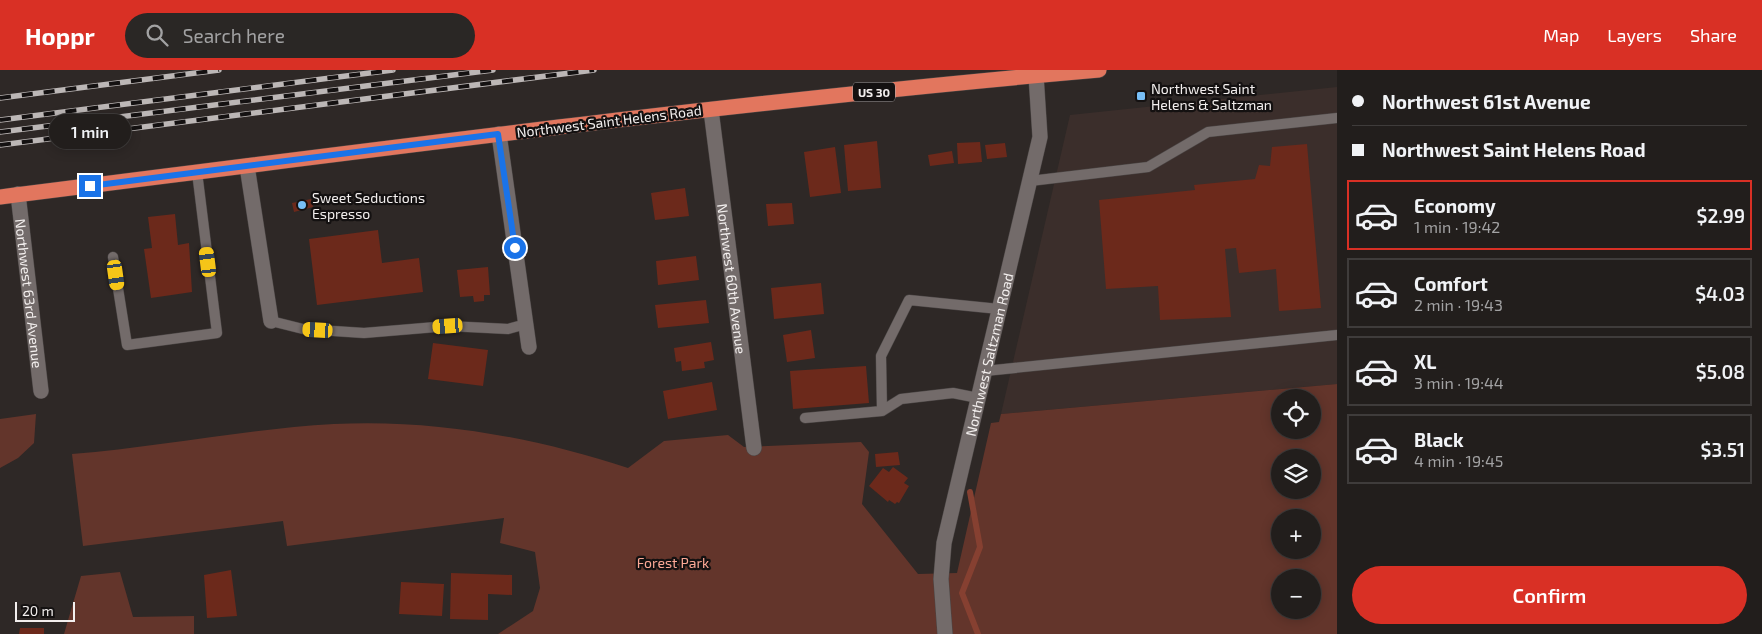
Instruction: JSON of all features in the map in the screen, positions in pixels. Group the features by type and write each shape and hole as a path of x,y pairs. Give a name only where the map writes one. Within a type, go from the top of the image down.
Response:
{"highway":[{"name":"Northwest Saint Helens Road","path":"0,197 498,134 1100,70"}],"street":[{"name":"Northwest Saltzman Road","path":"945,634 942,616 941,579 944,543 1040,137 1036,76"},
{"name":"Northwest 60th Avenue","path":"711,110 754,448"},
{"path":"498,134 529,347"},
{"path":"247,166 271,322"},
{"name":"Northwest 63rd Avenue","path":"18,194 41,391"}],"lane":[{"path":"1030,181 1148,167 1208,132 1337,118"},
{"path":"113,257 127,345 217,333 197,172"},
{"path":"882,411 880,356 909,300 999,310"},
{"path":"271,322 303,330 364,333 448,326 508,329 526,324"},
{"path":"985,372 1337,335"},
{"path":"805,418 882,411 901,399 953,393 978,398"}],"shaded area":[{"path":"1337,87 1337,384 1001,414 1070,115"}],"green space":[{"name":"Forest Park","path":"1337,384 1337,634 498,634 533,611 540,588 535,552 500,543 504,518 287,546 283,521 83,546 72,454 301,426 371,423 409,424 483,432 556,447 628,468 664,441 728,435 744,447 861,442 869,452 862,504 918,574 957,573 991,423 999,422 1001,414 1271,390 1271,439 1321,439 1321,389 1281,389"},
{"path":"36,414 34,443 18,458 0,468 0,419"},
{"path":"120,572 133,617 194,616 194,634 64,634 81,576"}],"building":[{"path":"877,141 881,188 848,191 844,145"},
{"path":"980,142 982,162 958,164 957,143"},
{"path":"1005,143 1007,157 987,159 985,145"},
{"path":"1307,144 1321,308 1279,311 1276,269 1239,273 1236,248 1225,249 1231,317 1160,320 1158,286 1106,289 1099,200 1195,190 1194,185 1255,179 1259,165 1270,166 1272,147"},
{"path":"835,147 841,193 810,197 804,152"},
{"path":"952,151 954,163 930,166 928,155"},
{"path":"685,188 689,216 655,220 651,193"},
{"name":"Sweet Seductions Espresso","path":"311,199 313,207 294,212 292,203"},
{"path":"792,203 794,224 768,226 766,204"},
{"path":"175,214 178,245 189,243 192,292 151,298 144,249 152,248 148,217"},
{"path":"378,230 382,263 419,258 423,292 317,305 309,239"},
{"path":"696,256 699,280 658,285 656,261"},
{"path":"488,267 490,295 484,295 484,301 474,302 473,296 460,297 457,270"},
{"path":"821,283 824,314 774,319 771,288"},
{"path":"706,300 709,323 658,328 655,305"},
{"path":"811,330 815,358 787,362 783,335"},
{"path":"711,342 714,360 704,362 705,368 682,371 681,361 676,362 674,348"},
{"path":"433,343 488,350 483,386 428,379"},
{"path":"866,366 869,403 793,409 790,371"},
{"path":"712,382 717,410 668,419 663,391"},
{"path":"898,452 900,465 876,467 875,454"},
{"path":"893,467 908,478 904,483 909,486 899,503 895,504 889,500 888,502 869,486 883,468 889,472"},
{"path":"231,570 237,616 207,618 204,575"},
{"path":"451,573 512,575 512,595 488,594 488,620 450,619"},
{"path":"401,582 444,584 442,616 399,614"},
{"path":"20,628 44,628 44,634 19,634"}],"waterway":[{"path":"970,492 980,547 962,593 978,634"}],"railway":[{"path":"0,98 219,70"},
{"path":"0,120 393,70"},
{"path":"0,132 493,70"},
{"path":"0,145 594,70"}],"place":[{"name":"Northwest Saint Helens & Saltzman","path":"1141,96"},
{"name":"Sweet Seductions Espresso","path":"302,205"}],"route":[{"path":"90,186 498,134 515,248"}]}
